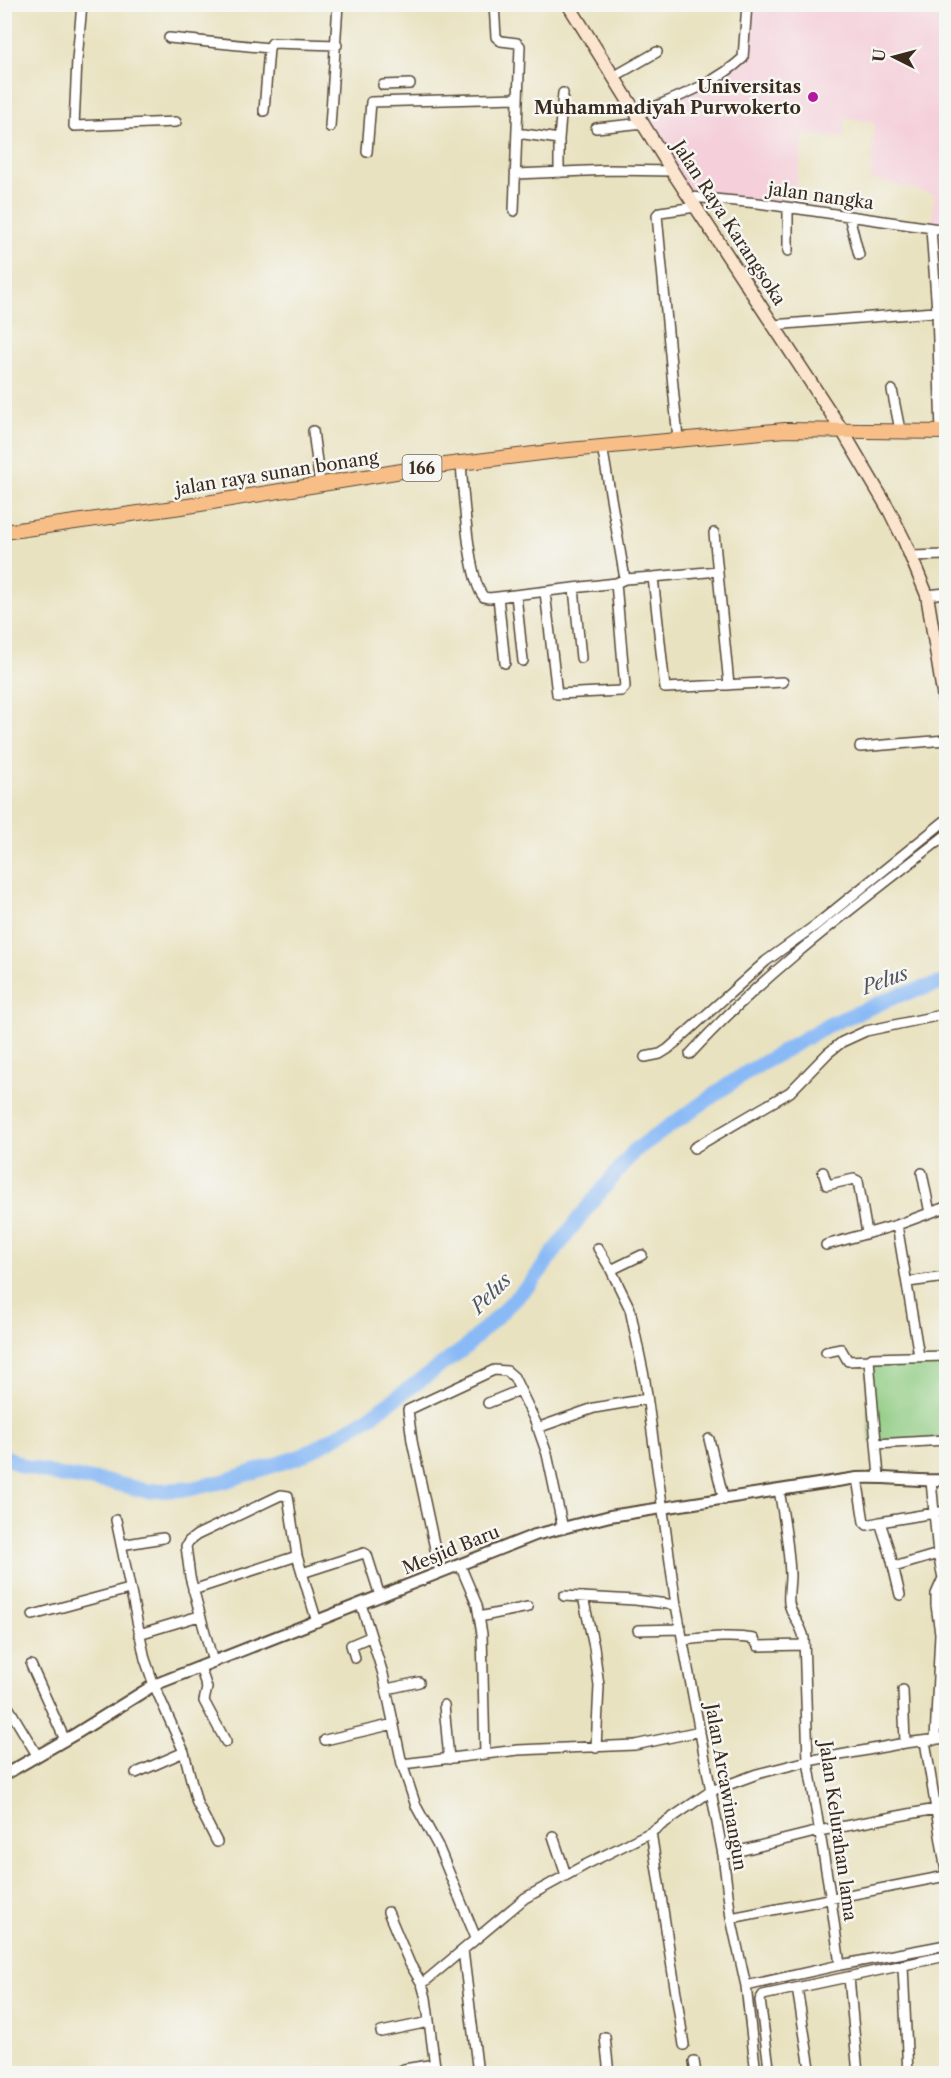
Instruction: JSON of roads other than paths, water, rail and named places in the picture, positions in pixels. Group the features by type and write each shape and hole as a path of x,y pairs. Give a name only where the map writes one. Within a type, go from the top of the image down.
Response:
{"main road":[{"name":"Jalan Raya Karangsoka","path":"568,4 615,76 672,171 842,430 889,510 927,595 946,711"},
{"name":"jalan raya sunan bonang","path":"4,532 188,506 460,463 678,439 784,430 842,430"},
{"name":"166","path":"842,430 944,432"}],"street":[{"path":"82,4 74,126 176,123"},
{"path":"330,127 338,4"},
{"path":"494,4 496,37 501,41 517,43 520,46 514,212"},
{"path":"596,128 641,118 729,70 743,58 747,4"},
{"path":"169,38 269,48"},
{"path":"264,111 269,48 272,43 337,45"},
{"path":"615,76 657,52"},
{"path":"397,101 398,84"},
{"path":"382,85 410,84"},
{"path":"559,173 563,93"},
{"path":"367,152 371,102 518,98"},
{"path":"517,133 559,139"},
{"path":"516,174 672,171"},
{"name":"jalan nangka","path":"678,439 657,215 659,212 693,202 732,200 946,230"},
{"path":"788,209 788,251"},
{"path":"849,216 859,255"},
{"path":"931,229 942,311 944,432"},
{"path":"773,325 942,311"},
{"path":"892,390 900,430"},
{"path":"314,430 320,485"},
{"path":"545,592 556,694 621,691 625,687 620,581 602,446"},
{"path":"460,463 476,585 484,597 516,596 653,577 718,572"},
{"path":"714,533 729,685"},
{"path":"911,556 946,555"},
{"path":"653,577 664,686 668,688 783,682"},
{"path":"574,588 581,658"},
{"path":"927,595 946,593"},
{"path":"516,596 522,661"},
{"path":"498,597 505,663"},
{"path":"860,747 946,740"},
{"path":"645,1058 668,1049 766,962 816,925 946,820"},
{"path":"690,1054 783,963 946,835"},
{"path":"694,1148 790,1092 842,1042 877,1028 946,1014"},
{"path":"823,1172 827,1185 854,1179 858,1181 867,1233"},
{"path":"922,1173 930,1213"},
{"path":"826,1245 897,1225 946,1207"},
{"path":"897,1225 919,1356"},
{"name":"Jalan Arcawinangun","path":"598,1248 630,1309 647,1399 676,1605 723,1855 731,1918 746,1986 756,2073"},
{"path":"611,1270 642,1255"},
{"path":"908,1282 946,1277"},
{"path":"826,1352 841,1349 848,1361 946,1356"},
{"path":"869,1360 879,1477"},
{"path":"440,1572 412,1441 408,1410 494,1370 510,1372 514,1377 537,1428 547,1454 563,1529"},
{"path":"488,1403 520,1390"},
{"path":"537,1428 594,1408 647,1399"},
{"path":"709,1439 724,1500"},
{"path":"876,1444 946,1440"},
{"name":"Mesjid Baru","path":"4,1775 154,1685 535,1535 610,1516 857,1479 879,1477 946,1480"},
{"path":"857,1479 865,1524 946,1511"},
{"path":"931,1481 938,1554 943,1578 936,1594 940,1633 930,1740 942,1808 946,1872"},
{"name":"Jalan Kelurahan lama","path":"779,1490 790,1574 789,1602 802,1628 804,1645 808,1761 840,1965"},
{"path":"213,1662 193,1590 186,1552 189,1541 281,1495 288,1496 297,1556 317,1622"},
{"path":"116,1520 139,1634 154,1685 184,1752 197,1803 217,1842"},
{"path":"880,1522 900,1595"},
{"path":"121,1545 163,1538"},
{"path":"302,1573 364,1553 367,1555 380,1596"},
{"path":"894,1567 938,1554"},
{"path":"193,1590 297,1556"},
{"path":"460,1565 477,1605 479,1617 484,1665 485,1754"},
{"path":"33,1615 129,1589"},
{"path":"564,1596 676,1605"},
{"path":"583,1597 594,1647 599,1686 596,1748"},
{"path":"361,1604 387,1689 402,1764 416,1806 438,1846 476,1938"},
{"path":"479,1617 528,1607"},
{"path":"139,1634 199,1616"},
{"path":"638,1630 681,1629"},
{"path":"355,1658 351,1645 370,1637"},
{"path":"683,1640 717,1637 746,1638 754,1639 758,1646 804,1645"},
{"path":"31,1665 65,1740"},
{"path":"200,1667 207,1688 204,1701 226,1742"},
{"path":"387,1689 419,1682"},
{"path":"903,1690 905,1743"},
{"path":"4,1700 37,1755"},
{"path":"444,1705 449,1758"},
{"path":"325,1740 394,1724"},
{"path":"402,1764 518,1750 634,1745 700,1731"},
{"path":"422,1984 525,1898 651,1832 711,1791 757,1774 808,1761 905,1743 946,1738"},
{"path":"136,1773 184,1752"},
{"path":"723,1855 819,1832 942,1808"},
{"path":"651,1832 684,2045"},
{"path":"553,1836 566,1875"},
{"path":"731,1918 946,1876"},
{"path":"388,1912 410,1964 422,1984 426,1998 435,2069 404,2069 394,2073"},
{"path":"746,1986 946,1945"},
{"path":"463,1950 478,2073"},
{"path":"770,2073 761,1997 946,1956"},
{"path":"903,1966 908,2073"},
{"path":"849,1977 858,2073"},
{"path":"797,1988 811,2073"},
{"path":"381,2032 429,2022"},
{"path":"605,2037 609,2073"},
{"path":"694,2061 696,2073"}],"waterway":[{"name":"Pelus","path":"4,1456 23,1466 61,1476 109,1482 147,1491 189,1489 225,1481 302,1456 368,1418 465,1348 532,1282 579,1218 634,1151 744,1074 826,1026 899,995 946,982"}],"place":[{"name":"Universitas Muhammadiyah Purwokerto","path":"813,97"}]}
